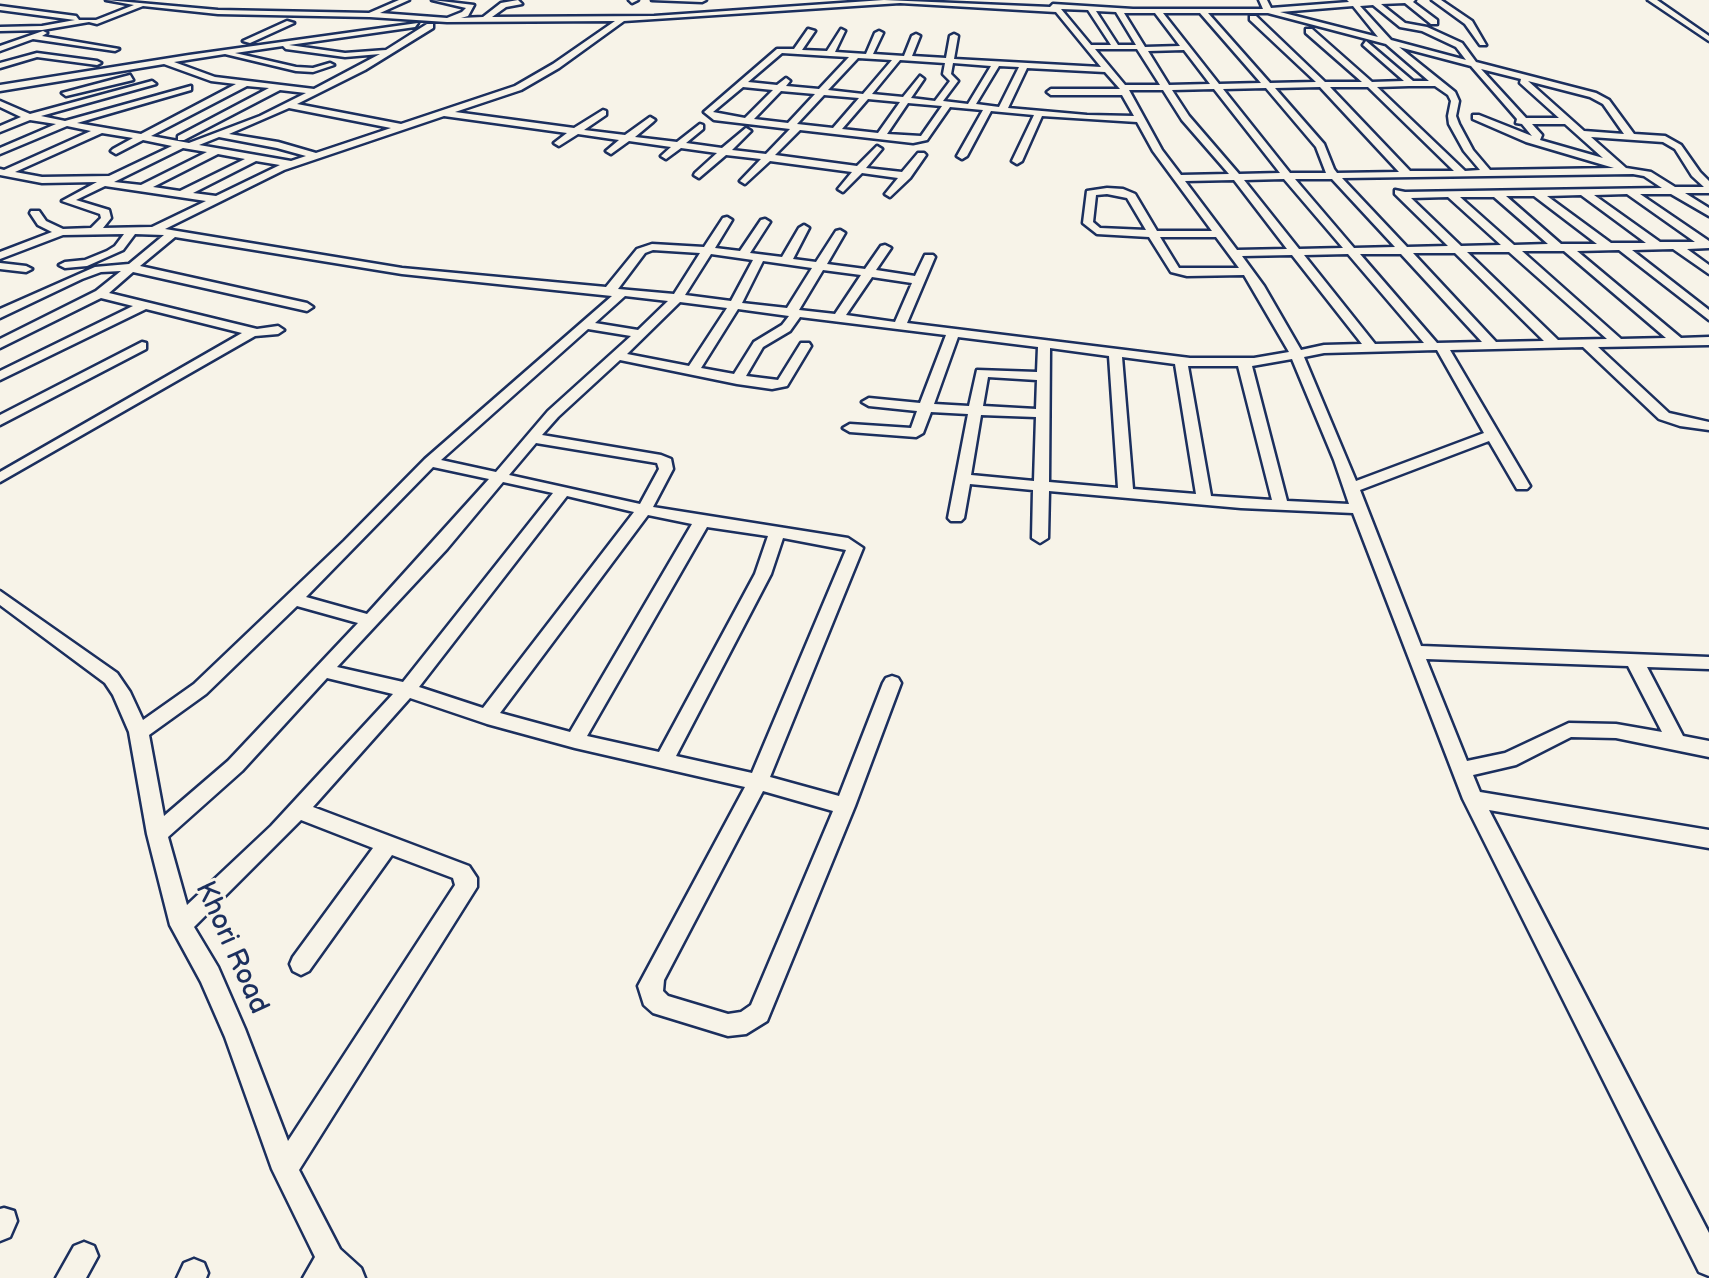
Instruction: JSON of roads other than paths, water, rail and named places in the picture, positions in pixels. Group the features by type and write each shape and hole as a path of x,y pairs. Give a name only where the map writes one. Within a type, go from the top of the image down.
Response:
{"street":[{"path":"0,3 8,0"},
{"path":"110,0 256,13 370,15 447,20 649,18 843,2 891,1 1051,4 1091,9 1203,12 1303,9 1319,8 1329,3 1411,0"},
{"path":"370,15 405,0"},
{"path":"0,88 218,52 432,23 465,13 471,7 436,0"},
{"path":"649,18 650,6 656,0 702,1"},
{"path":"803,7 811,0"},
{"path":"1188,0 1192,12"},
{"path":"1224,0 1230,11 1255,18 1366,43 1393,46"},
{"path":"1263,0 1266,11"},
{"path":"1298,0 1303,9"},
{"path":"1406,0 1434,22"},
{"path":"1436,0 1469,23 1469,27 1483,43"},
{"path":"1652,0 1709,39"},
{"path":"1377,1 1403,25 1424,29 1456,43 1537,137 1530,140"},
{"path":"484,20 504,5 519,2"},
{"path":"1352,2 1393,46 1455,98 1452,114 1454,124 1469,151 1488,174"},
{"path":"0,29 42,28 93,21 145,4"},
{"path":"256,13 272,4"},
{"path":"1051,4 1110,70 1124,90 1158,151 1247,271 1297,356 1473,799 1709,1262"},
{"path":"0,8 93,21"},
{"path":"1319,8 1330,27"},
{"path":"1091,9 1116,47"},
{"path":"128,10 156,13"},
{"path":"1119,10 1185,118 1216,151 1371,348"},
{"path":"1255,18 1266,11 1598,97 1610,107 1630,135"},
{"path":"1157,12 1348,251 1437,346 1494,434 1522,486"},
{"path":"1203,12 1321,146 1327,165 1335,176 1492,345"},
{"path":"154,230 290,164 518,88 556,66 623,18"},
{"path":"1255,18 1408,174"},
{"path":"93,21 90,25 113,27"},
{"path":"218,52 290,23"},
{"path":"182,143 253,123 362,68 432,23"},
{"path":"0,49 44,33 42,28"},
{"path":"0,36 19,29"},
{"path":"797,51 811,31"},
{"path":"830,54 841,31"},
{"path":"1309,31 1371,85 1462,174"},
{"path":"868,57 879,33"},
{"path":"835,132 902,59 916,36"},
{"path":"954,36 950,62 947,74 954,81 925,138 913,140 746,126 709,115 708,112 776,52 797,51 811,56 830,54 950,62 1110,70"},
{"path":"33,37 115,49"},
{"path":"1366,43 1413,85"},
{"path":"276,45 345,55 392,49"},
{"path":"68,58 97,46"},
{"path":"1087,47 1187,48"},
{"path":"218,52 296,69 313,70 330,65"},
{"path":"0,68 31,55 97,63"},
{"path":"745,181 770,157 820,92 855,56"},
{"path":"164,61 201,75 312,91"},
{"path":"970,107 996,64"},
{"path":"1002,110 1024,66"},
{"path":"0,129 29,117 86,102 180,67"},
{"path":"0,68 13,71"},
{"path":"1017,161 1061,68"},
{"path":"26,73 41,76 43,82 108,111"},
{"path":"1511,74 1528,84 1620,168"},
{"path":"171,85 201,75"},
{"path":"66,93 154,77"},
{"path":"699,175 725,151 789,78"},
{"path":"880,137 920,79"},
{"path":"116,150 245,83"},
{"path":"1051,92 1440,83"},
{"path":"739,84 1087,118 1141,118"},
{"path":"95,230 106,218 105,212 67,201 182,143 278,87"},
{"path":"0,153 67,122 188,88"},
{"path":"1,105 29,117 290,164"},
{"path":"287,105 404,128"},
{"path":"962,156 988,109"},
{"path":"444,113 906,176"},
{"path":"559,144 603,113"},
{"path":"1452,114 1521,121 1569,121"},
{"path":"1476,117 1530,140 1647,174 1709,212"},
{"path":"611,150 650,120"},
{"path":"667,156 700,127"},
{"path":"2,172 103,129"},
{"path":"1583,134 1658,137 1670,141 1709,188"},
{"path":"218,135 278,145 315,156"},
{"path":"843,189 877,149"},
{"path":"144,188 218,150"},
{"path":"0,153 37,159"},
{"path":"890,194 921,155"},
{"path":"184,193 256,157"},
{"path":"1180,178 1488,174 1620,168"},
{"path":"2,172 42,180"},
{"path":"1531,173 1557,192"},
{"path":"1381,175 1554,343"},
{"path":"10,185 42,180 106,181 216,199"},
{"path":"1402,195 1709,188"},
{"path":"1220,234 1153,234 1093,230 1088,223 1087,211 1091,193 1107,191 1128,194 1153,234 1172,267 1180,272 1247,271"},
{"path":"1629,191 1708,244"},
{"path":"1537,192 1709,316"},
{"path":"1583,192 1658,246"},
{"path":"1496,193 1678,342"},
{"path":"1450,194 1617,342"},
{"path":"35,214 42,223 61,232"},
{"path":"157,834 235,766 371,621 554,414 677,298 727,220"},
{"path":"743,255 765,222"},
{"path":"786,261 804,228"},
{"path":"65,265 87,262 111,253 119,248 132,229"},
{"path":"0,256 61,232 154,230 402,271 677,298 901,324 1044,346 1181,361 1244,362 1297,356 1324,349 1709,341"},
{"path":"0,344 100,294 174,232"},
{"path":"737,380 758,345 786,328 840,233"},
{"path":"1234,253 1708,244"},
{"path":"1675,245 1709,271"},
{"path":"139,732 200,689 430,462 584,325 615,293 645,248 707,250 919,280"},
{"path":"839,317 884,248"},
{"path":"691,371 735,305 761,257"},
{"path":"901,324 929,257"},
{"path":"0,266 26,269"},
{"path":"0,314 99,269 132,268 307,307"},
{"path":"100,294 253,332 278,330"},
{"path":"0,376 144,305"},
{"path":"584,325 641,334"},
{"path":"0,478 253,332"},
{"path":"850,428 916,433 954,332"},
{"path":"1586,343 1664,416 1680,422 1709,426"},
{"path":"0,421 142,346"},
{"path":"617,356 772,385 782,383 788,376 805,346"},
{"path":"1040,538 1044,346"},
{"path":"1115,354 1126,494"},
{"path":"1181,361 1204,500"},
{"path":"1244,362 1281,505"},
{"path":"956,518 982,373 1044,376"},
{"path":"869,402 924,408 1043,412"},
{"path":"1351,488 1494,434"},
{"path":"488,717 645,508 666,469 666,461 532,438"},
{"path":"430,462 702,521 777,534 848,542 855,548 758,782 654,976 650,986 652,997 661,1005 728,1025 746,1023 759,1013 845,806 892,683"},
{"path":"963,479 1204,500 1359,509"},
{"path":"181,925 298,810 407,690 563,491"},
{"path":"575,741 702,521"},
{"path":"663,762 763,574 777,534"},
{"name":"Khori Road","path":"0,597 111,678 121,692 139,732 157,834 181,925 210,975 237,1037 323,1268 351,1278"},
{"path":"293,599 371,621"},
{"path":"1413,652 1709,663"},
{"path":"1634,660 1677,744"},
{"path":"324,671 407,690 488,717 575,741 758,782 845,806"},
{"path":"1461,769 1509,760 1569,730 1616,731 1709,750"},
{"path":"1473,799 1709,839"},
{"path":"285,1169 466,887 466,878 461,872 298,810"},
{"path":"301,964 388,844"}]}
